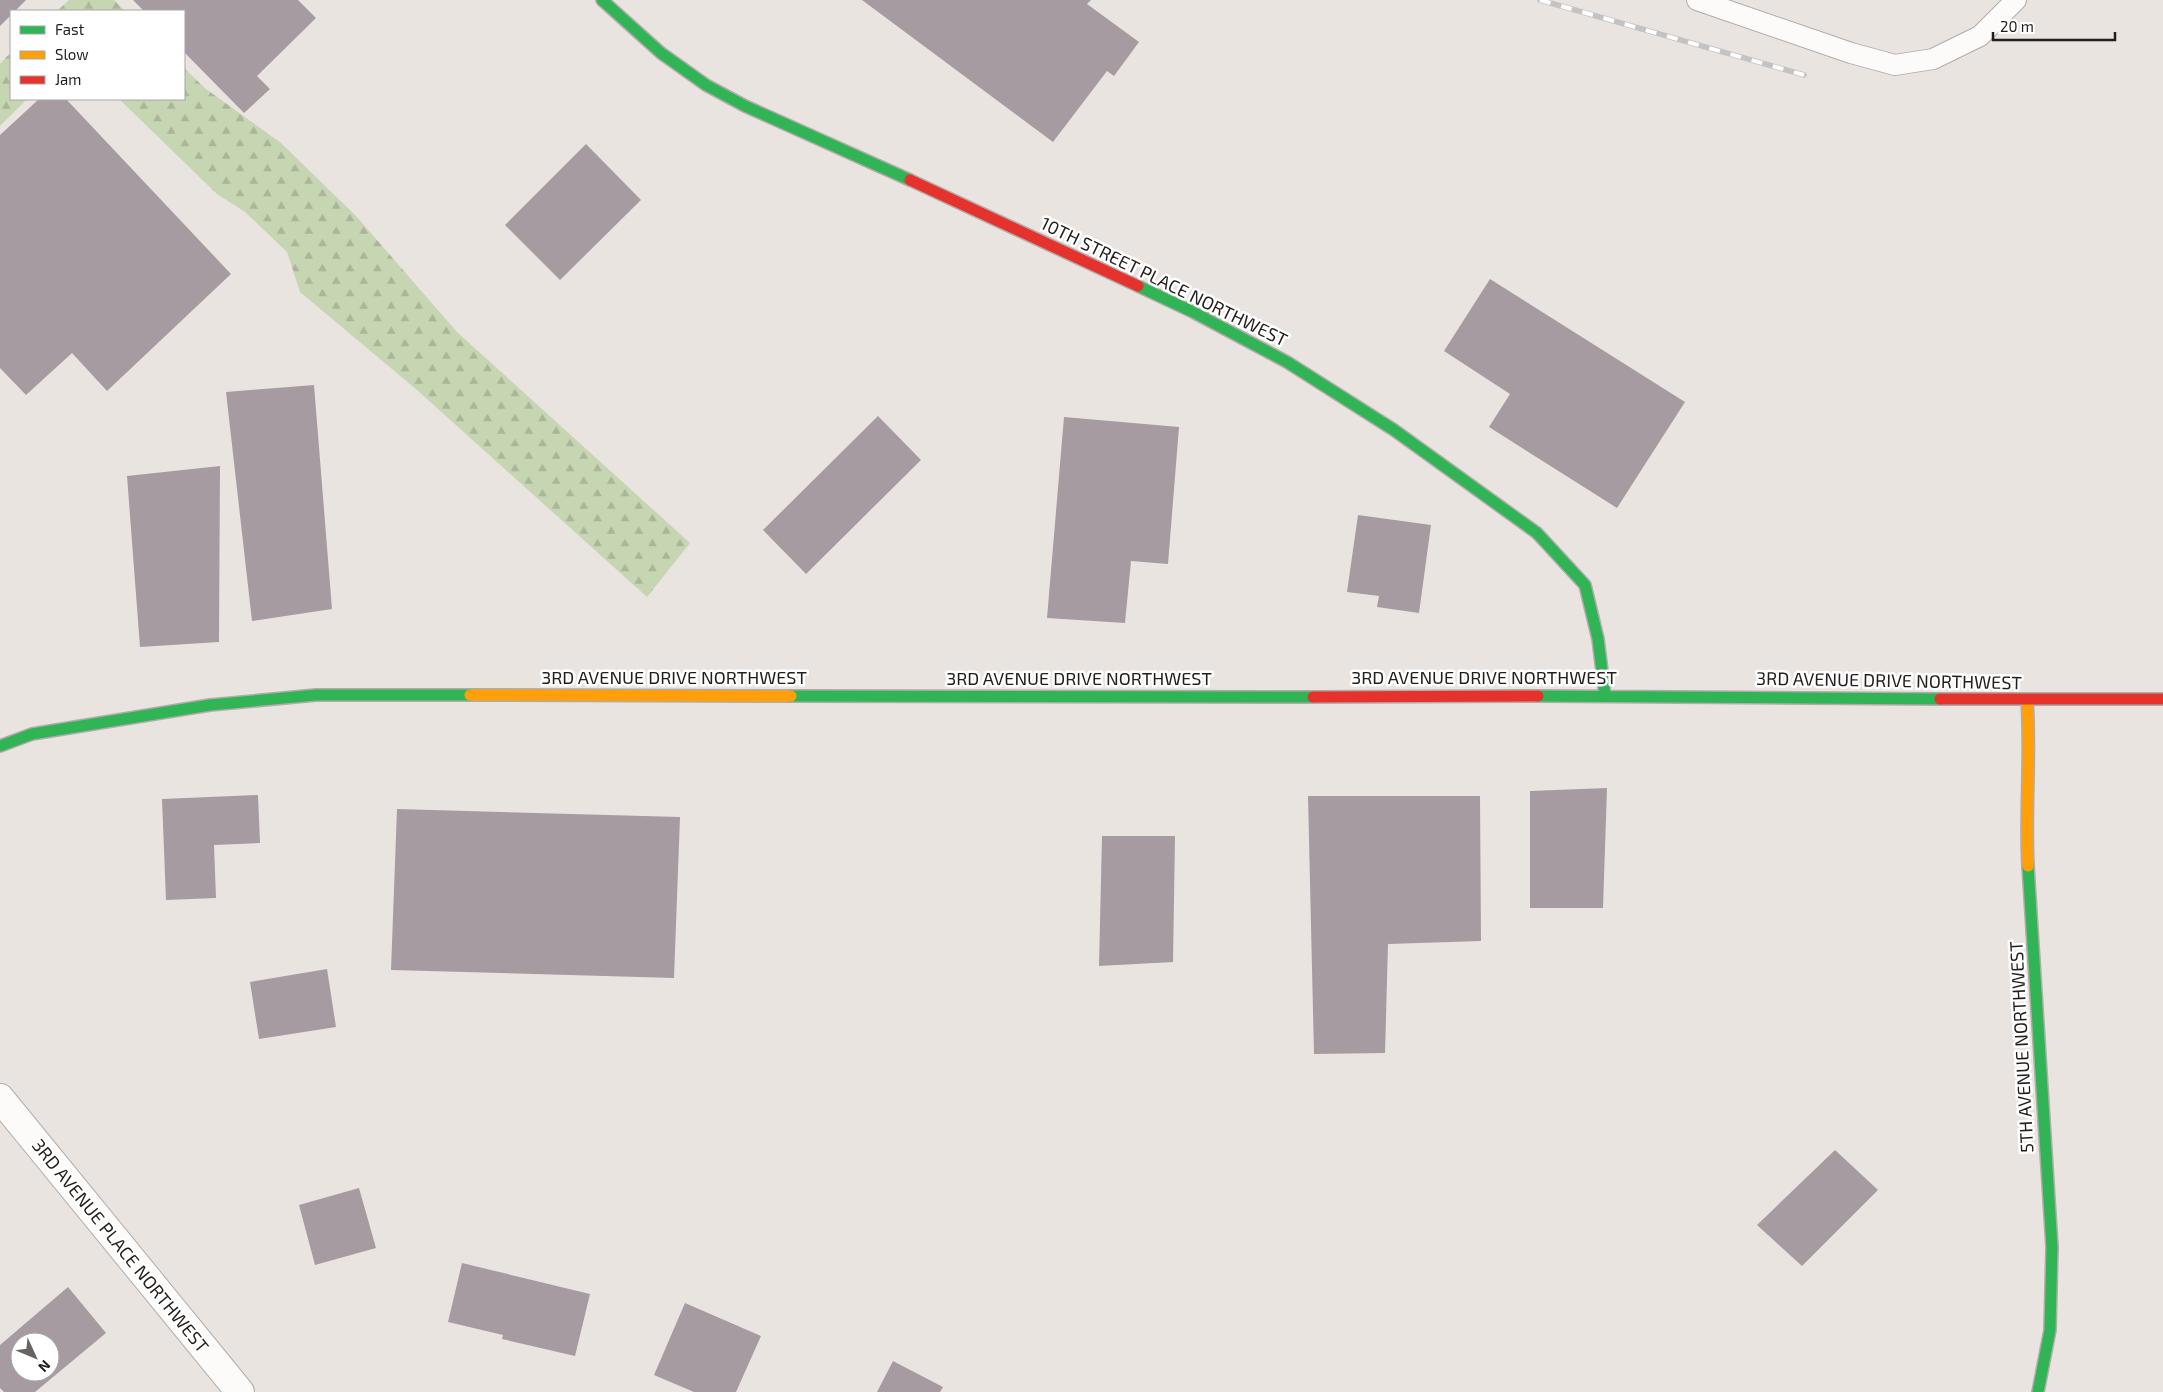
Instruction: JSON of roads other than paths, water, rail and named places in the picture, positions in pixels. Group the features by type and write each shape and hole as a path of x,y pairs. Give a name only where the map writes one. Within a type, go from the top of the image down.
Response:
{"main road":[{"name":"10TH STREET PLACE NORTHWEST","path":"602,0 661,53 706,85 737,102 978,211 1193,312 1287,362 1394,430 1537,533 1586,585 1598,639 1605,695"},
{"name":"3RD AVENUE DRIVE NORTHWEST","path":"0,746 32,734 210,705 316,694 1375,697 1605,695 2027,700 2163,699"},
{"name":"5TH AVENUE NORTHWEST","path":"2027,700 2030,737 2028,846 2052,1247 2050,1330 2038,1392"}],"street":[{"name":"3RD AVENUE PLACE NORTHWEST","path":"0,1098 240,1392"}],"lane":[{"path":"1697,0 1851,53 1895,65 1933,59 1980,36 2016,0"}],"railway":[{"path":"1540,0 1804,75"}]}
